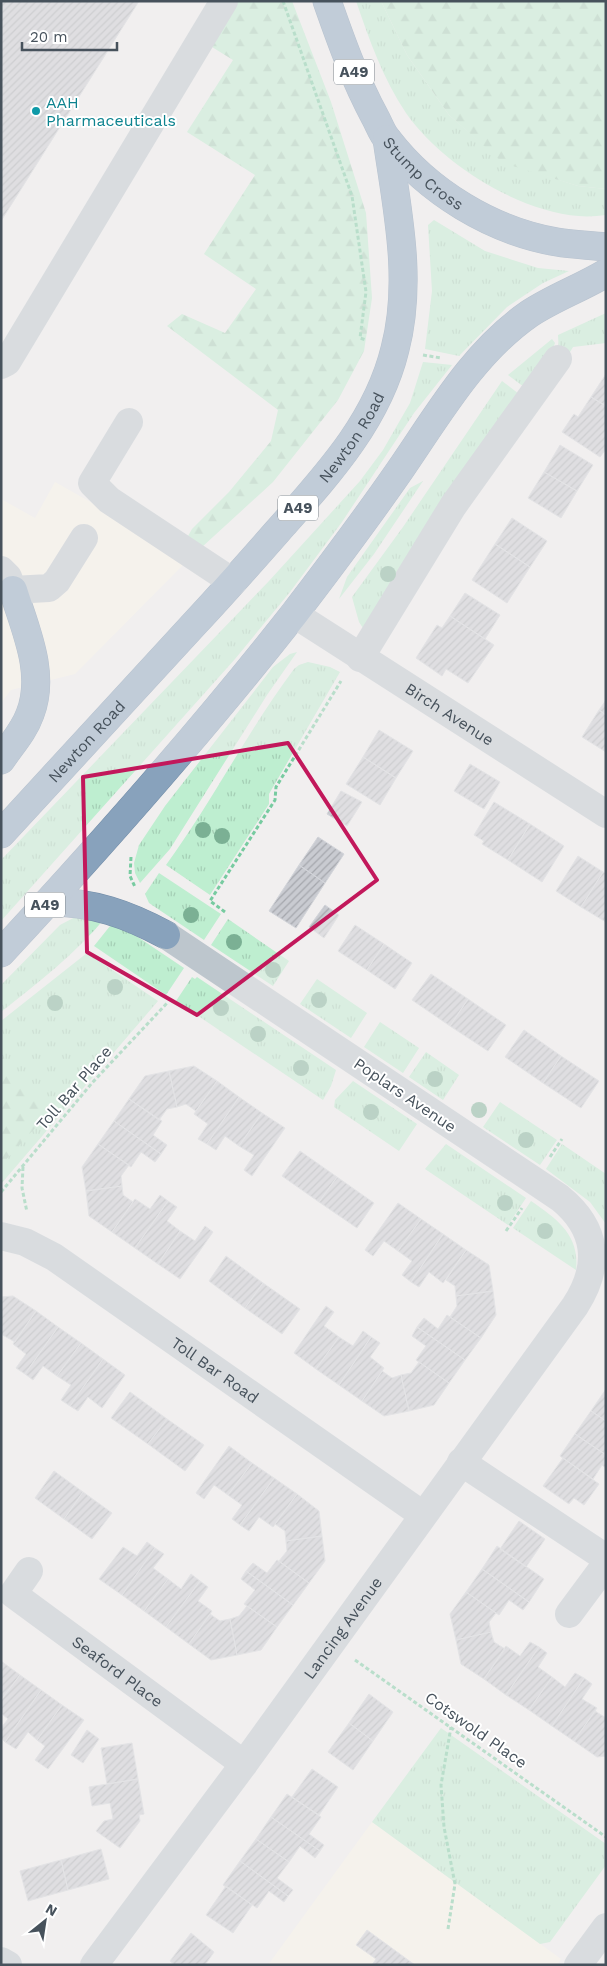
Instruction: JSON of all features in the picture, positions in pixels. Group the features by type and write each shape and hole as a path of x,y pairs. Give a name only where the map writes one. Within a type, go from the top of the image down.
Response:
{"highway":[{"name":"Stump Cross","path":"327,1 364,96 387,140 437,188 463,206 491,221 556,242 606,247"},
{"name":"Newton Road","path":"1,834 233,582 329,473 355,439 374,405 389,371 396,348 404,287 402,247 387,140"},
{"name":"A49","path":"1,953 180,753 294,614 380,498 468,372 486,352 528,315 561,295 606,273"},
{"path":"1,760 30,714 37,678 35,663 7,580"},
{"path":"48,902 96,905 137,919 166,935"}],"street":[{"path":"1,364 7,362 224,1"},
{"path":"360,658 377,634 453,506 558,359"},
{"path":"130,422 92,483 108,500 233,582"},
{"path":"7,580 49,588 57,581 84,538"},
{"name":"Birch Avenue","path":"294,614 606,814"},
{"name":"Poplars Avenue","path":"166,935 573,1209 583,1222 592,1246 592,1260 586,1288"},
{"name":"Toll Bar Road","path":"1,1236 18,1239 40,1250 423,1515"},
{"name":"Lancing Avenue","path":"94,1965 244,1764 586,1288"},
{"path":"461,1462 606,1558"},
{"path":"569,1614 606,1564"},
{"name":"Seaford Place","path":"29,1571 13,1594 244,1764"},
{"path":"578,1965 606,1926"},
{"path":"1,1960 8,1965"}],"path":[{"path":"283,1 352,196 366,292 360,338 429,357 450,360 468,372"},
{"path":"225,912 210,901 275,800 276,787 347,671 360,658"},
{"path":"131,855 130,876 137,893"},
{"name":"Toll Bar Place","path":"1,1192 92,1083 168,1002"},
{"path":"23,1166 23,1197 40,1250"},
{"name":"Cotswold Place","path":"331,1644 606,1837"},
{"path":"448,1929 455,1884 444,1827 440,1785 451,1727"}],"highlighted area":[{"path":"288,743 377,880 197,1015 87,952 83,777"}],"shaded area":[{"path":"55,482 190,558 75,674 11,690 1,703 1,499 35,518"},
{"path":"372,1822 561,1959 557,1965 268,1965"}],"green space":[{"path":"232,1 292,1 331,102 366,213 372,298 364,351 338,400 273,482 190,558 179,552 192,529 229,492 271,441 278,410 167,326 182,314 225,333 256,289 204,254 255,175 187,132 233,60 212,47"},
{"path":"356,1 381,1 407,55 449,115 503,162 578,186 606,189 606,215 579,216 531,205 483,182 460,167 440,150 421,132 406,113 390,87 377,59"},
{"path":"381,1 606,1 606,189 578,186 503,163 449,115 407,55"},
{"path":"434,220 485,251 538,268 569,271 543,283 507,307 459,356 425,349 432,291 428,225"},
{"path":"606,313 606,343 573,347 567,357 559,353 558,335"},
{"path":"552,339 555,343 552,351 524,387 508,375"},
{"path":"423,362 452,365 414,413 342,522 290,592 235,659 1,921 1,860 269,581 360,481 383,450 410,403"},
{"path":"502,381 519,394 367,634 359,622 352,597 403,527"},
{"path":"423,481 374,554 339,599 347,577 410,488"},
{"path":"297,652 267,695 170,849 140,883 135,873 134,863 139,845 165,806 273,667 290,654"},
{"path":"308,662 330,667 340,672 269,794 269,804 210,895 166,865 199,817 277,693 294,669"},
{"path":"159,873 221,914 204,940 149,903 145,894"},
{"path":"77,916 106,917 43,979 1,1012 1,985 60,925"},
{"path":"228,919 289,961 273,986 211,945"},
{"path":"114,921 184,968 166,995 94,946"},
{"path":"87,953 158,1001 1,1184 1,1021"},
{"path":"192,977 195,979 197,977 336,1070 331,1086 323,1100 176,1001"},
{"path":"317,979 367,1013 351,1038 300,1004"},
{"path":"380,1022 419,1048 403,1073 364,1047"},
{"path":"426,1052 459,1075 443,1100 409,1077"},
{"path":"1,1055 48,1114 1,1165"},
{"path":"353,1081 417,1124 399,1151 334,1107 335,1100"},
{"path":"500,1102 557,1140 540,1165 483,1127"},
{"path":"446,1144 526,1198 508,1225 425,1169"},
{"path":"562,1144 606,1174 606,1224 590,1202 546,1169"},
{"path":"531,1201 550,1214 565,1229 574,1247 576,1270 513,1228"},
{"path":"441,1728 606,1844 606,1865 550,1942 540,1944 372,1822"}],"building":[{"name":"AAH Pharmaceuticals","path":"1,1 139,1 1,221"},
{"path":"606,374 606,406 591,397"},
{"path":"591,397 606,406 606,449 600,457 562,432 574,414 578,417"},
{"path":"560,445 593,465 577,491 544,472"},
{"path":"544,472 577,491 561,518 528,498"},
{"path":"512,518 547,541 530,567 495,544"},
{"path":"495,544 530,567 507,603 472,580"},
{"path":"465,593 500,615 485,639 450,616"},
{"path":"450,616 494,645 468,683 446,669 442,676 416,658 437,625 442,628"},
{"path":"606,700 606,715 599,710"},
{"path":"599,710 606,715 606,752 582,737"},
{"path":"379,730 413,751 396,778 363,757"},
{"path":"363,757 396,778 380,805 346,784"},
{"path":"470,764 500,782 484,809 454,791"},
{"path":"341,791 362,802 347,826 327,814"},
{"path":"494,802 530,824 508,860 482,844 484,841 474,835"},
{"path":"530,824 564,846 542,882 508,860"},
{"path":"318,837 344,854 325,883 299,865"},
{"path":"578,856 603,872 581,907 556,891"},
{"path":"299,865 325,883 296,928 269,911"},
{"path":"603,872 606,873 606,922 581,907"},
{"path":"325,905 339,915 324,938 309,927"},
{"path":"355,925 384,944 367,970 338,951"},
{"path":"384,944 412,963 395,989 367,970"},
{"path":"431,974 468,999 450,1026 412,1000"},
{"path":"468,999 506,1025 488,1051 450,1026"},
{"path":"524,1030 561,1056 543,1083 505,1057"},
{"path":"561,1056 599,1081 581,1108 543,1083"},
{"path":"194,1066 217,1081 196,1111 186,1104 177,1107 169,1071"},
{"path":"169,1071 177,1107 167,1109 159,1120 129,1099 145,1076"},
{"path":"217,1081 239,1097 207,1144 198,1139 208,1124 194,1114"},
{"path":"239,1097 262,1113 239,1146 225,1136 216,1150 207,1144"},
{"path":"129,1099 162,1121 153,1135 167,1145 161,1154 114,1121"},
{"path":"262,1113 285,1128 252,1176 244,1170 254,1155 239,1146"},
{"path":"114,1121 161,1154 155,1162 141,1152 131,1167 98,1144"},
{"path":"98,1144 129,1165 121,1176 122,1186 86,1191 82,1167"},
{"path":"300,1151 337,1177 319,1202 282,1176"},
{"path":"337,1177 374,1203 357,1228 319,1202"},
{"path":"122,1186 123,1195 133,1202 112,1232 89,1216 86,1191"},
{"path":"160,1195 168,1201 135,1248 112,1232 135,1199 150,1209"},
{"path":"168,1201 177,1207 167,1221 180,1231 158,1264 135,1248"},
{"path":"398,1203 421,1219 398,1251 384,1241 373,1256 365,1250"},
{"path":"421,1219 443,1234 411,1282 402,1275 412,1261 398,1251"},
{"path":"205,1226 213,1232 180,1279 158,1264 180,1231 195,1241"},
{"path":"443,1234 466,1250 443,1283 429,1272 419,1287 411,1282"},
{"path":"466,1250 489,1265 493,1291 456,1296 455,1286 446,1280"},
{"path":"226,1256 263,1283 245,1308 209,1281"},
{"path":"263,1283 300,1309 282,1334 245,1308"},
{"path":"493,1291 496,1315 481,1338 450,1317 457,1306 456,1296"},
{"path":"13,1296 36,1311 15,1342 1,1334 1,1297"},
{"path":"326,1306 334,1312 324,1326 339,1337 316,1369 294,1353"},
{"path":"36,1311 58,1327 25,1374 16,1368 26,1354 13,1344"},
{"path":"447,1315 481,1338 465,1360 417,1327 424,1318 438,1329"},
{"path":"58,1327 81,1343 57,1376 43,1366 33,1380 25,1374"},
{"path":"417,1327 465,1360 449,1383 416,1360 426,1346 412,1336"},
{"path":"363,1331 371,1337 339,1385 316,1369 339,1337 353,1346"},
{"path":"371,1337 380,1343 370,1357 384,1368 362,1401 339,1385"},
{"path":"81,1343 103,1359 70,1406 61,1400 71,1385 57,1376"},
{"path":"103,1359 125,1375 102,1408 88,1397 78,1411 70,1406"},
{"path":"419,1362 449,1383 434,1405 409,1411 401,1375 411,1373"},
{"path":"382,1371 392,1378 401,1375 409,1411 384,1416 362,1401"},
{"path":"606,1389 606,1421 591,1411"},
{"path":"130,1392 167,1419 148,1444 111,1418"},
{"path":"591,1411 606,1421 606,1455 575,1434"},
{"path":"167,1419 204,1445 185,1471 148,1444"},
{"path":"575,1434 606,1455 606,1468 602,1465 593,1479 560,1456"},
{"path":"229,1446 252,1463 228,1495 214,1485 204,1499 196,1493"},
{"path":"563,1458 599,1484 584,1505 574,1498 569,1504 543,1486"},
{"path":"252,1463 274,1478 240,1525 232,1519 242,1505 228,1495"},
{"path":"54,1471 83,1492 64,1519 35,1498"},
{"path":"274,1478 297,1494 273,1527 259,1517 249,1531 240,1525"},
{"path":"83,1492 112,1513 92,1539 64,1519"},
{"path":"297,1494 319,1511 322,1536 286,1541 285,1531 275,1524"},
{"path":"519,1521 545,1539 526,1567 500,1549"},
{"path":"322,1536 325,1561 309,1583 279,1561 287,1551 286,1541"},
{"path":"147,1542 155,1548 122,1595 99,1579 123,1547 137,1556"},
{"path":"497,1546 544,1579 529,1602 482,1569"},
{"path":"155,1548 164,1554 153,1568 168,1579 144,1611 122,1595"},
{"path":"277,1560 309,1583 293,1605 246,1571 253,1563 267,1573"},
{"path":"482,1569 529,1602 523,1610 509,1600 499,1615 466,1592"},
{"path":"246,1571 293,1605 277,1627 244,1604 255,1590 241,1579"},
{"path":"191,1574 200,1581 166,1627 144,1611 168,1579 181,1589"},
{"path":"200,1581 208,1587 198,1601 212,1611 189,1644 166,1627"},
{"path":"466,1592 496,1613 489,1622 491,1632 456,1640 450,1614"},
{"path":"247,1606 277,1627 261,1650 237,1655 230,1619 239,1616"},
{"path":"210,1614 220,1621 230,1619 237,1655 211,1660 189,1644"},
{"path":"491,1632 494,1642 505,1649 484,1679 461,1664 456,1640"},
{"path":"530,1642 539,1647 506,1695 484,1679 506,1646 520,1656"},
{"path":"539,1647 547,1653 538,1667 552,1677 529,1710 506,1695"},
{"path":"1,1661 20,1675 1,1700"},
{"path":"575,1673 584,1678 552,1726 529,1710 552,1677 565,1687"},
{"path":"20,1675 41,1690 5,1742 1,1738 1,1728 8,1719 1,1713 1,1700"},
{"path":"584,1678 592,1684 582,1699 597,1708 574,1741 552,1726"},
{"path":"41,1690 62,1705 37,1740 28,1732 16,1749 5,1742"},
{"path":"369,1694 393,1712 373,1741 349,1723"},
{"path":"62,1705 84,1720 48,1769 35,1760 45,1746 37,1740"},
{"path":"595,1711 606,1718 606,1756 597,1757 574,1741"},
{"path":"349,1723 373,1741 353,1770 328,1752"},
{"path":"87,1730 99,1739 83,1763 71,1755"},
{"path":"132,1743 138,1779 107,1784 101,1748"},
{"path":"312,1769 338,1787 319,1815 292,1797"},
{"path":"138,1779 144,1814 139,1815 140,1821 120,1848 96,1831 104,1821 113,1819 110,1803 92,1806 89,1787"},
{"path":"287,1794 321,1817 309,1834 324,1845 320,1851 271,1817"},
{"path":"271,1817 320,1851 315,1858 300,1846 289,1862 256,1839"},
{"path":"256,1839 289,1862 277,1878 293,1890 288,1896 240,1861"},
{"path":"101,1849 109,1879 68,1890 61,1860"},
{"path":"61,1860 68,1890 28,1901 20,1871"},
{"path":"240,1861 288,1896 284,1902 269,1891 257,1908 223,1885"},
{"path":"226,1886 252,1905 233,1933 206,1915"},
{"path":"367,1930 415,1965 372,1965 376,1959 356,1945"},
{"path":"191,1933 214,1952 205,1965 175,1965 170,1961"}],"place":[{"name":"AAH Pharmaceuticals","path":"36,111"}]}
